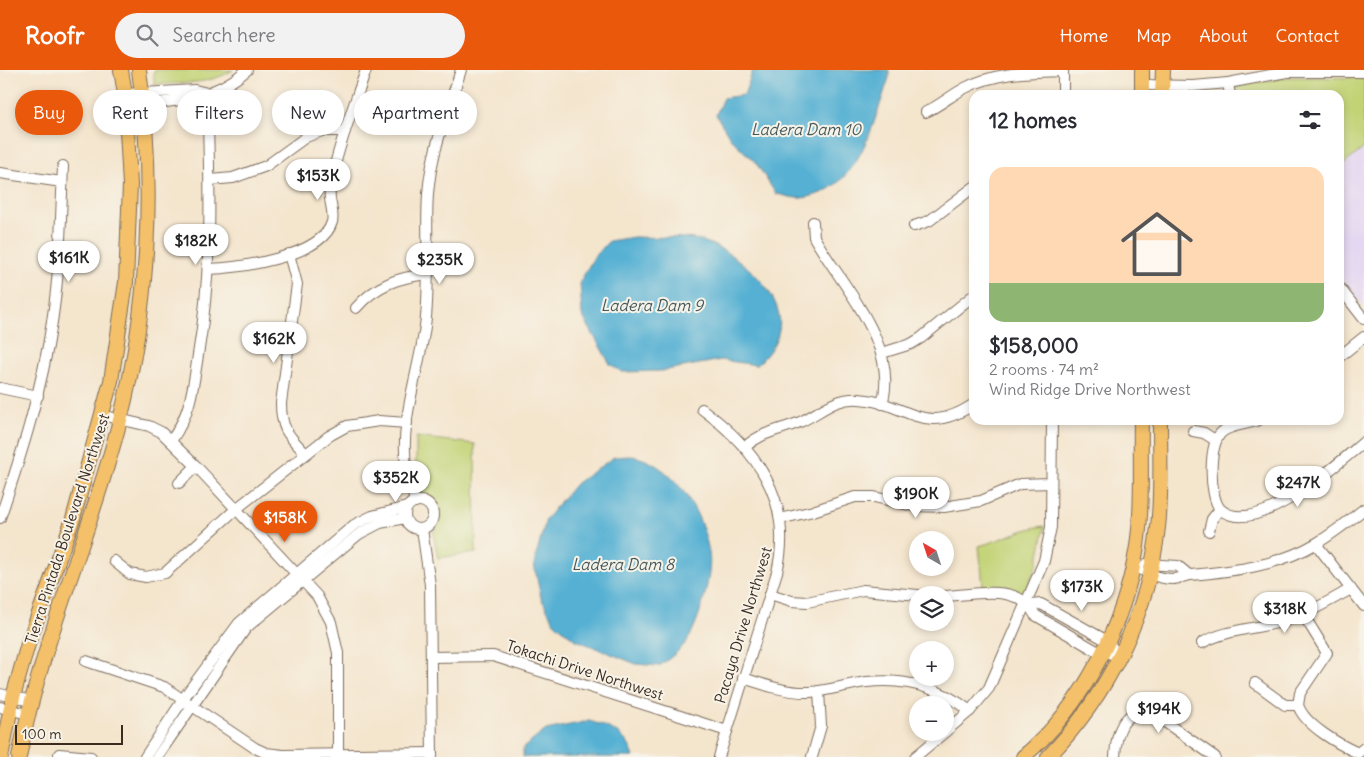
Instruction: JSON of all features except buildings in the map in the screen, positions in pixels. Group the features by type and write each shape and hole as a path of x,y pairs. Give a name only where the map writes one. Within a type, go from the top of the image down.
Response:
{"main road":[{"name":"Tierra Pintada Boulevard Northwest","path":"121,70 124,90"},
{"name":"Tierra Pintada Boulevard Northwest","path":"139,70 141,90"},
{"path":"1142,70 1142,90"},
{"path":"1162,90 1163,70"},
{"name":"Tierra Pintada Boulevard Northwest","path":"1,757 6,702 73,519 111,380 126,282 130,184 127,135"},
{"name":"Tierra Pintada Boulevard Northwest","path":"19,757 29,708 44,652 97,497 120,419 134,351 143,275 147,195 144,135"},
{"path":"1027,756 1063,716 1089,679 1117,620 1133,565 1140,518 1141,425"},
{"path":"1048,757 1094,702 1120,656 1132,630 1152,569 1160,512 1160,425"}],"street":[{"path":"214,90 235,81 248,70"},
{"path":"208,269 235,269 263,264 314,242 329,229 332,220 330,197 333,170 366,70"},
{"path":"405,518 411,504 407,471 407,423 425,326 428,274 428,194 436,146 461,70"},
{"path":"926,112 965,88 983,80 1020,72 1063,71 1063,90"},
{"path":"1142,90 1162,90 1228,83 1287,72 1364,72"},
{"path":"1228,83 1229,90"},
{"path":"210,180 233,178 266,166 306,137 322,131 345,131"},
{"path":"171,441 183,424 190,405 202,331 208,269 210,180 208,135"},
{"path":"0,518 38,396 52,322 59,259 63,166"},
{"path":"0,173 62,182"},
{"path":"914,226 930,222 969,191"},
{"path":"813,222 814,237 872,331 882,354 886,378 882,404"},
{"path":"289,254 297,284 281,403 281,421 288,435 305,453"},
{"path":"356,308 367,295 390,282 402,277 428,274"},
{"path":"1344,293 1364,319"},
{"path":"882,354 911,344 969,299"},
{"path":"1344,353 1364,337"},
{"path":"0,388 38,396"},
{"path":"745,447 764,433 800,422 837,401 858,398 931,420 957,415 969,407"},
{"name":"Pacaya Drive Northwest","path":"702,409 727,428 745,447 769,483 780,519 782,553 718,757"},
{"path":"101,415 149,426 171,441 299,576 324,607 335,634 338,653 338,756"},
{"path":"114,561 130,574 146,577 165,572 236,509 329,436 347,426 379,421 407,423"},
{"path":"954,724 982,698 991,683 1028,604 1044,561 1050,540 1052,425"},
{"path":"1238,425 1222,432 1215,440 1212,449 1213,498 1220,509 1231,516 1238,517 1274,506 1306,488 1364,442"},
{"path":"1194,431 1204,433 1215,440"},
{"path":"179,483 196,466"},
{"path":"780,519 813,511 855,497 874,497 920,507 944,507 981,500 1020,484 1051,484"},
{"path":"299,576 354,525 372,516 411,504 427,504 432,512 431,522 422,529 413,528 405,518"},
{"path":"1209,531 1212,519 1220,509"},
{"path":"1133,565 1152,569 1174,580 1189,575 1216,574 1251,568 1286,557 1316,544 1364,509"},
{"path":"157,757 188,702 239,622 299,576 359,534 380,523 405,518"},
{"path":"86,660 164,687 265,755 432,755 429,566 422,529"},
{"path":"1316,544 1364,606"},
{"path":"1202,643 1216,635 1260,627 1303,614 1351,589"},
{"path":"770,594 792,601 807,602 863,590 909,594"},
{"path":"954,595 988,592 1010,595 1028,604 1041,604 1120,656"},
{"path":"1303,614 1327,653 1300,693 1298,705 1300,712 1309,722 1346,747 1361,750"},
{"name":"Tokachi Drive Northwest","path":"431,657 492,656 726,731"},
{"path":"743,678 776,688 799,692 819,691 867,682 921,686 944,693 970,711"},
{"path":"1254,683 1285,704 1298,705"},
{"path":"812,757 821,726 819,691"},
{"path":"6,702 29,708"},
{"path":"145,757 188,702"},
{"path":"1115,757 1117,732 1122,724 1129,718 1145,712 1152,713 1208,755"},
{"path":"915,757 934,741"},
{"path":"59,754 91,757"}],"shaded area":[{"path":"1364,148 1364,307 1344,282 1344,164"}],"green space":[{"path":"154,70 233,70 205,81 154,84"},
{"path":"1289,77 1364,78 1364,148 1344,164 1344,90 1234,90 1234,87"},
{"path":"416,437 475,444 476,553 438,558 433,533 440,518 440,513 436,505 421,491 416,466"},
{"path":"1045,526 1037,565 1024,594 983,586 979,546 1028,529"}],"water":[{"name":"Ladera Dam 10","path":"753,70 889,70 889,78 877,114 861,152 851,169 838,182 822,193 802,198 776,194 756,163 731,139 716,115 723,98 744,95"},
{"name":"Ladera Dam 9","path":"634,237 699,240 727,253 756,275 776,304 779,319 778,334 767,355 757,365 721,360 662,371 622,372 610,364 582,315 580,282 594,257 609,241"},
{"name":"Ladera Dam 8","path":"614,457 637,457 664,471 686,494 701,523 706,538 710,562 709,573 704,598 692,633 674,655 659,666 636,664 574,639 554,622 541,598 534,564 546,519 574,485"},
{"path":"589,721 611,729 622,737 631,749 634,757 523,757 523,748 546,730"}]}
